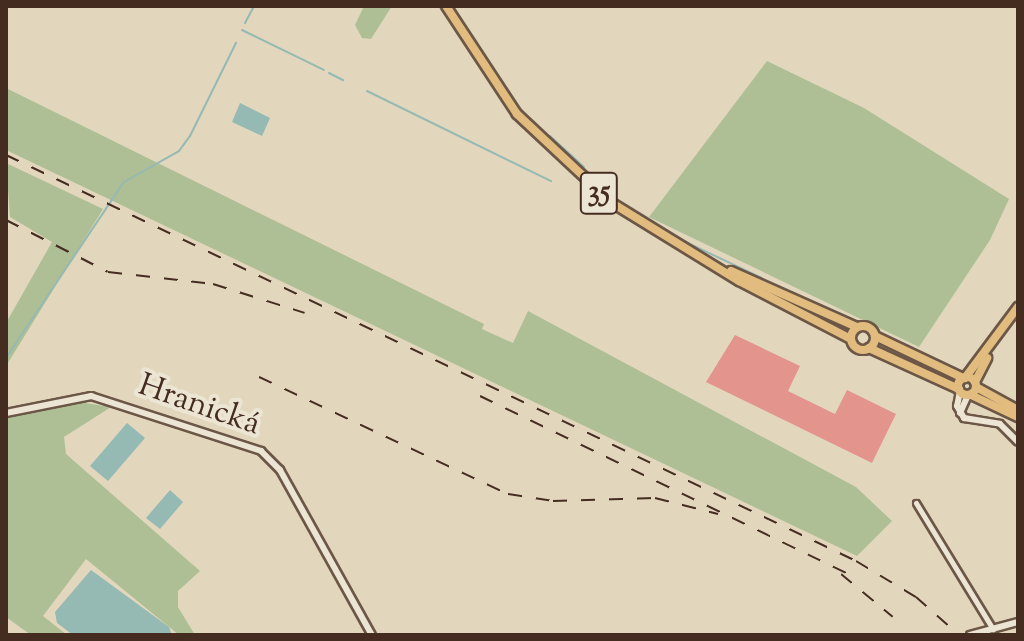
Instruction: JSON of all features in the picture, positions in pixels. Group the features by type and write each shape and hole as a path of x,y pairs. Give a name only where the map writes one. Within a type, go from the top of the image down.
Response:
{"main road":[{"name":"35","path":"446,6 493,83 551,151 612,203 694,254 851,339 858,348 869,348 1018,410"},
{"name":"35","path":"694,254 857,327 868,327 875,336 964,378 968,390 1018,417"},
{"path":"964,378 1018,307"},
{"path":"851,339 857,327"},
{"path":"869,348 875,336"},
{"path":"968,390 995,339"}],"street":[{"path":"968,390 960,413 970,422 1003,425 1018,442"},
{"name":"Hranická","path":"6,413 91,396 261,451 280,470 372,635"},
{"path":"916,503 993,629"},
{"path":"970,635 1018,622"}],"green space":[{"path":"364,6 392,6 371,39 362,38 355,25"},
{"path":"767,61 864,108 1009,199 990,240 919,347 649,217"},
{"path":"6,88 484,324 482,329 513,343 528,311 856,487 892,521 857,556 6,150"},
{"path":"6,163 103,209 6,366 6,323 52,242 10,217"},
{"path":"72,401 111,407 64,437 66,454 200,571 178,591 178,607 195,635 179,635 86,559 43,616 67,635 31,635 6,617 6,409"}],"water":[{"path":"240,103 270,118 262,136 232,122"},
{"path":"127,423 145,438 108,481 90,466"},
{"path":"170,490 183,502 160,529 146,518"},
{"path":"91,570 169,627 172,635 73,635 57,623 55,612"}],"building":[{"path":"735,335 800,366 788,391 835,414 847,390 896,414 872,463 706,382"}],"waterway":[{"path":"245,23 254,6"},
{"path":"242,30 324,70"},
{"path":"6,358 124,182 179,151 190,136 236,43"},
{"path":"329,73 343,80"},
{"path":"367,91 551,181"},
{"path":"550,136 584,167"},
{"path":"673,236 762,278"}],"railway":[{"path":"6,155 856,561 916,597 959,635"},
{"path":"6,220 108,272 213,284 305,313"},
{"path":"259,377 508,494 553,501 655,498 718,514"},
{"path":"480,396 853,576"},
{"path":"841,574 893,617"}]}
